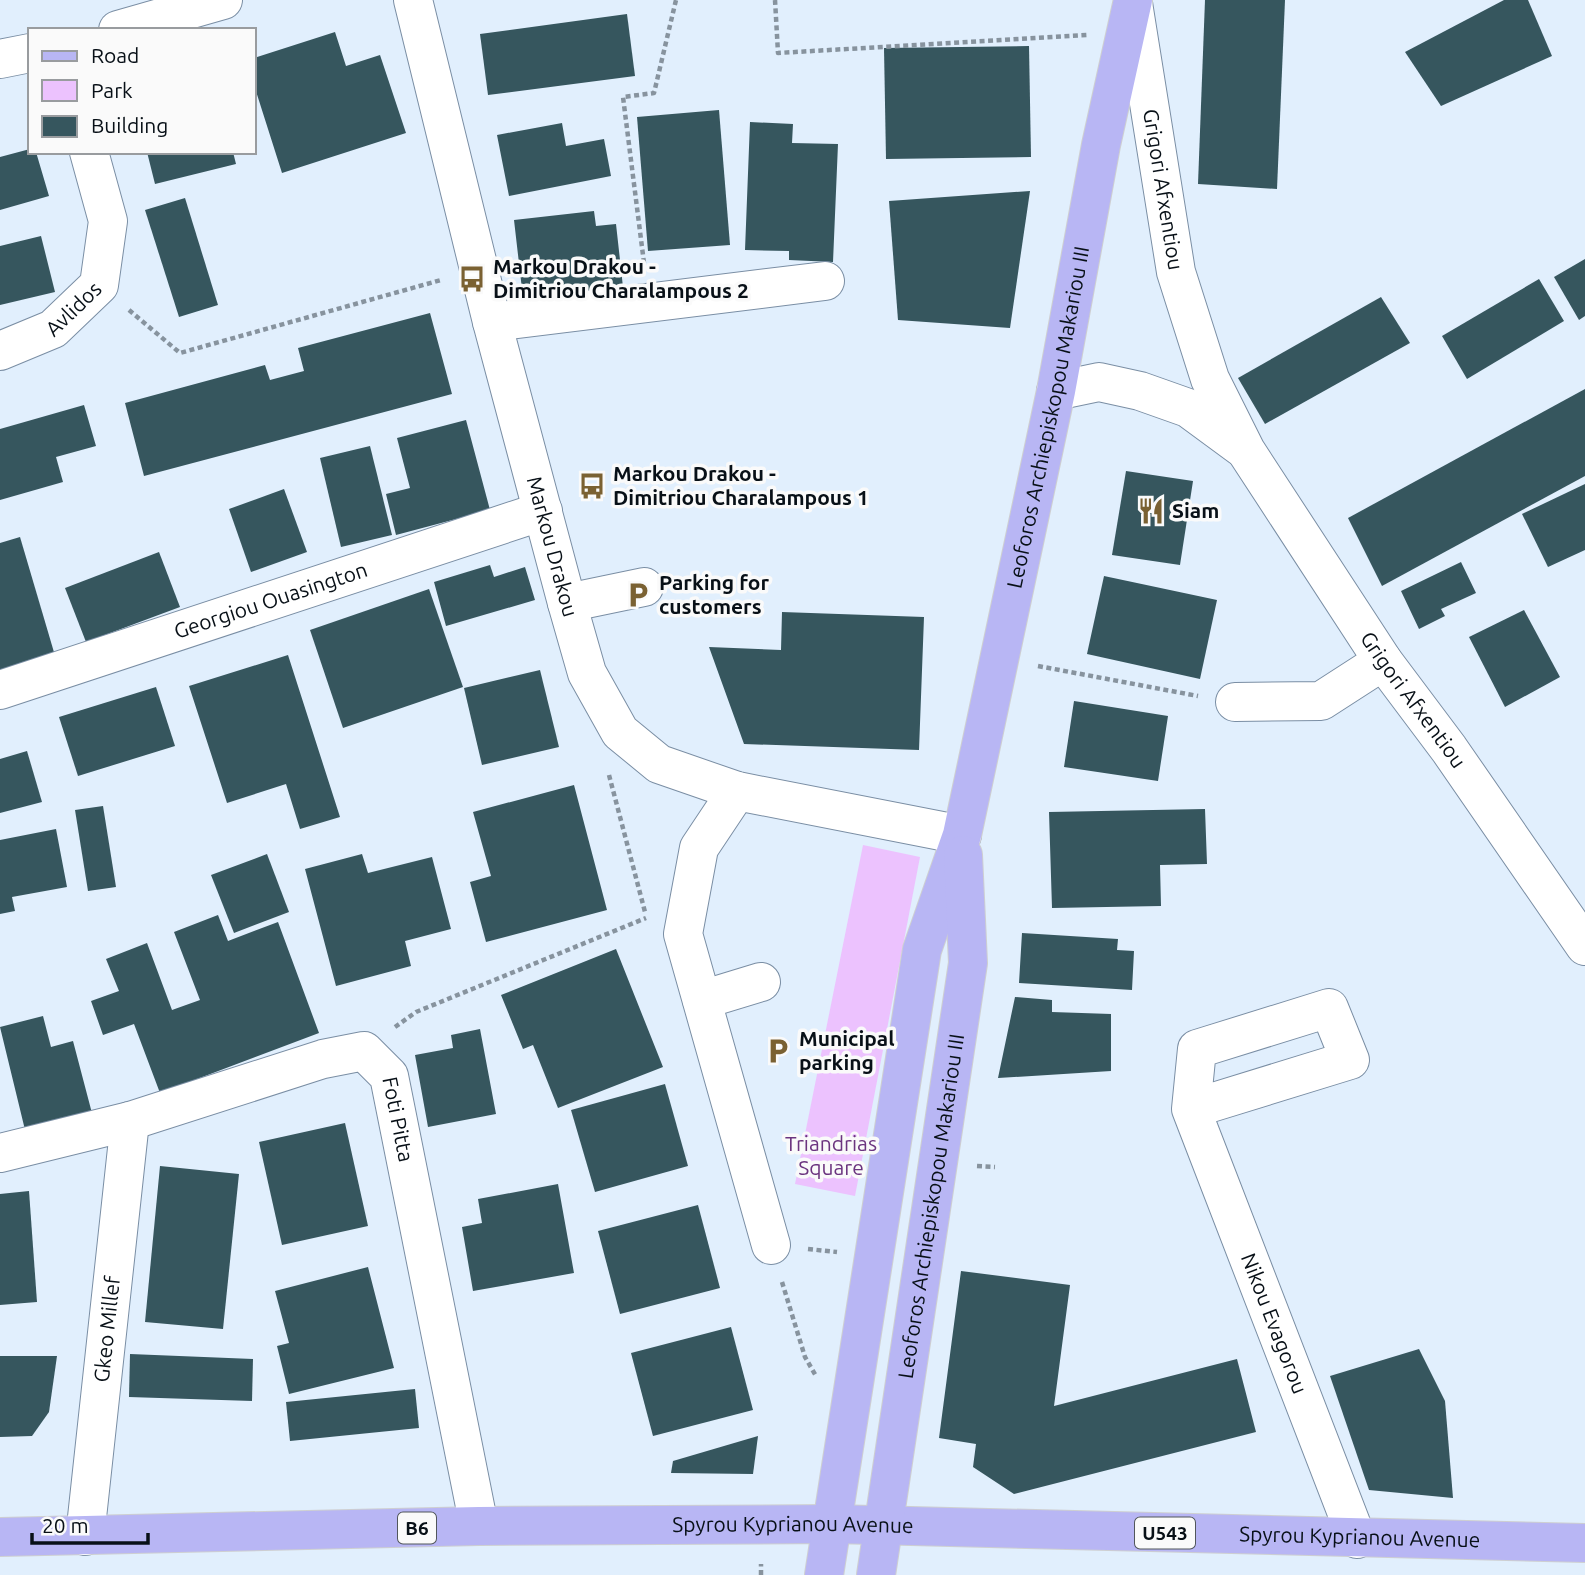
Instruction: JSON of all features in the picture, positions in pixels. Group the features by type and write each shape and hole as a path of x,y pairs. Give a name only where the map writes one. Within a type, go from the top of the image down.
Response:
{"main road":[{"name":"Leoforos Archiepiskopou Makariou III","path":"824,1575 922,950 962,835 1056,391 1101,145 1131,12"},
{"name":"Leoforos Archiepiskopou Makariou III","path":"876,1575 968,963 962,835"},
{"name":"Spyrou Kyprianou Avenue","path":"0,1536 480,1526 833,1524 1585,1543"}],"street":[{"path":"125,28 223,0"},
{"name":"Markou Drakou","path":"413,0 492,322 567,603 587,673 620,732 659,764 737,792 962,835"},
{"name":"Grigori Afxentiou","path":"1131,12 1176,272 1210,379 1246,451 1383,661 1450,749 1583,941"},
{"path":"0,59 28,53"},
{"name":"Avlidos","path":"0,351 53,329 99,285 108,221 90,154"},
{"path":"492,322 825,281"},
{"name":"Grigori Afxentiou","path":"1056,391 1099,382 1140,391 1188,408 1246,451"},
{"name":"Georgiou Ouasington","path":"0,690 542,510"},
{"path":"567,603 644,587"},
{"path":"1235,702 1321,701 1383,661"},
{"path":"737,792 699,848 683,934 771,1245"},
{"path":"702,999 761,982"},
{"path":"0,1153 130,1121 323,1059 364,1051"},
{"name":"Foti Pitta","path":"364,1051 389,1076 480,1526"},
{"name":"Nikou Evagorou","path":"1191,1109 1357,1539"},
{"name":"Gkeo Millef","path":"85,1535 130,1121"}],"path":[{"path":"649,302 623,97 654,93 676,0"},
{"path":"775,0 778,53 1131,12"},
{"path":"99,285 180,353 479,269"},
{"path":"999,659 1235,702"},
{"path":"612,719 605,758 647,918"},
{"path":"364,1051 416,1012 689,900"},
{"path":"817,1378 806,1357 771,1245 874,1256"}],"green space":[{"name":"Triandrias Square","path":"863,845 920,857 855,1196 795,1184"}],"building":[{"path":"1205,0 1285,0 1277,189 1198,184"},
{"path":"1504,0 1528,0 1552,56 1441,106 1405,52"},
{"path":"627,14 635,76 488,95 480,34"},
{"path":"335,32 346,66 380,55 406,133 282,173 256,91 256,57"},
{"path":"1029,46 1031,157 886,159 884,48"},
{"path":"719,110 730,245 648,251 637,117"},
{"path":"750,122 793,124 792,143 838,144 833,262 789,260 789,251 745,250"},
{"path":"562,123 566,146 604,139 611,176 509,196 497,135"},
{"path":"28,150 28,154 37,154 49,196 0,210 0,157"},
{"path":"148,154 234,154 236,164 155,184"},
{"path":"1030,191 1010,328 898,320 889,201"},
{"path":"185,198 218,305 179,317 145,210"},
{"path":"594,211 596,226 616,224 623,287 523,298 514,220"},
{"path":"41,236 55,292 0,305 0,246"},
{"path":"1585,259 1585,316 1579,320 1554,277"},
{"path":"1539,279 1564,321 1467,379 1442,336"},
{"path":"1381,297 1410,343 1265,424 1238,378"},
{"path":"430,313 452,394 144,476 125,403 265,365 270,380 304,371 298,348"},
{"path":"1585,389 1585,476 1382,586 1348,518"},
{"path":"84,405 96,446 56,457 63,482 0,500 0,429"},
{"path":"466,420 490,510 396,535 386,494 410,488 397,438"},
{"path":"370,446 392,535 341,547 320,458"},
{"path":"1126,471 1193,481 1180,565 1112,555"},
{"path":"1585,484 1585,550 1548,567 1522,514"},
{"path":"284,489 307,552 251,572 229,509"},
{"path":"20,537 56,659 0,675 0,543"},
{"path":"159,552 180,607 86,642 65,588"},
{"path":"1461,562 1476,593 1441,609 1445,616 1419,629 1401,591"},
{"path":"490,565 494,577 525,567 535,600 446,626 434,582"},
{"path":"1104,576 1217,600 1200,679 1087,654"},
{"path":"429,589 463,687 343,728 310,630"},
{"path":"1524,610 1560,677 1505,707 1469,637"},
{"path":"782,612 924,617 919,750 744,744 709,647 781,650"},
{"path":"288,655 340,817 300,829 286,784 227,803 189,686"},
{"path":"540,670 559,747 482,765 464,688"},
{"path":"156,687 175,746 78,776 59,717"},
{"path":"1074,701 1168,716 1158,781 1064,767"},
{"path":"27,751 42,802 0,813 0,759"},
{"path":"574,785 607,910 486,942 470,882 491,876 473,812"},
{"path":"103,806 116,887 88,891 75,810"},
{"path":"1205,809 1207,864 1160,865 1161,906 1052,908 1049,812"},
{"path":"56,829 67,887 12,897 15,911 0,914 0,840"},
{"path":"267,854 289,912 234,933 211,875"},
{"path":"362,854 368,873 432,857 451,929 405,941 411,966 336,986 305,869"},
{"path":"218,915 228,941 278,922 319,1033 160,1093 134,1024 103,1035 91,1001 119,991 106,959 147,943 172,1010 200,1000 174,932"},
{"path":"1022,933 1118,939 1117,950 1134,951 1132,990 1019,983"},
{"path":"616,949 663,1067 558,1108 533,1045 523,1049 501,995"},
{"path":"1015,997 1052,1000 1052,1012 1111,1014 1111,1071 998,1078"},
{"path":"43,1016 51,1047 73,1041 93,1117 26,1134 0,1027"},
{"path":"480,1029 496,1114 428,1127 415,1055 453,1048 451,1035"},
{"path":"665,1084 688,1166 595,1192 571,1110"},
{"path":"345,1123 368,1226 282,1245 259,1142"},
{"path":"160,1166 239,1174 223,1329 145,1322"},
{"path":"558,1184 574,1273 473,1291 462,1227 482,1223 478,1199"},
{"path":"29,1191 37,1302 0,1305 0,1194"},
{"path":"698,1205 720,1288 620,1314 598,1231"},
{"path":"368,1267 394,1368 289,1394 277,1346 289,1343 275,1291"},
{"path":"961,1271 1070,1285 1054,1406 1237,1359 1256,1432 1014,1494 973,1467 976,1444 939,1438"},
{"path":"731,1327 753,1410 653,1436 631,1353"},
{"path":"1419,1349 1445,1401 1453,1498 1369,1490 1330,1376"},
{"path":"130,1354 253,1359 252,1401 129,1397"},
{"path":"0,1356 57,1356 49,1412 32,1436 0,1437"},
{"path":"415,1389 419,1428 290,1441 286,1402"},
{"path":"758,1436 753,1474 671,1473 673,1461"}],"place":[{"name":"Markou Drakou - Dimitriou Charalampous 2","path":"472,279"},
{"name":"Markou Drakou - Dimitriou Charalampous 1","path":"592,486"},
{"name":"Siam","path":"1151,511"},
{"name":"Parking for customers","path":"638,595"},
{"name":"Municipal parking","path":"778,1051"}]}
